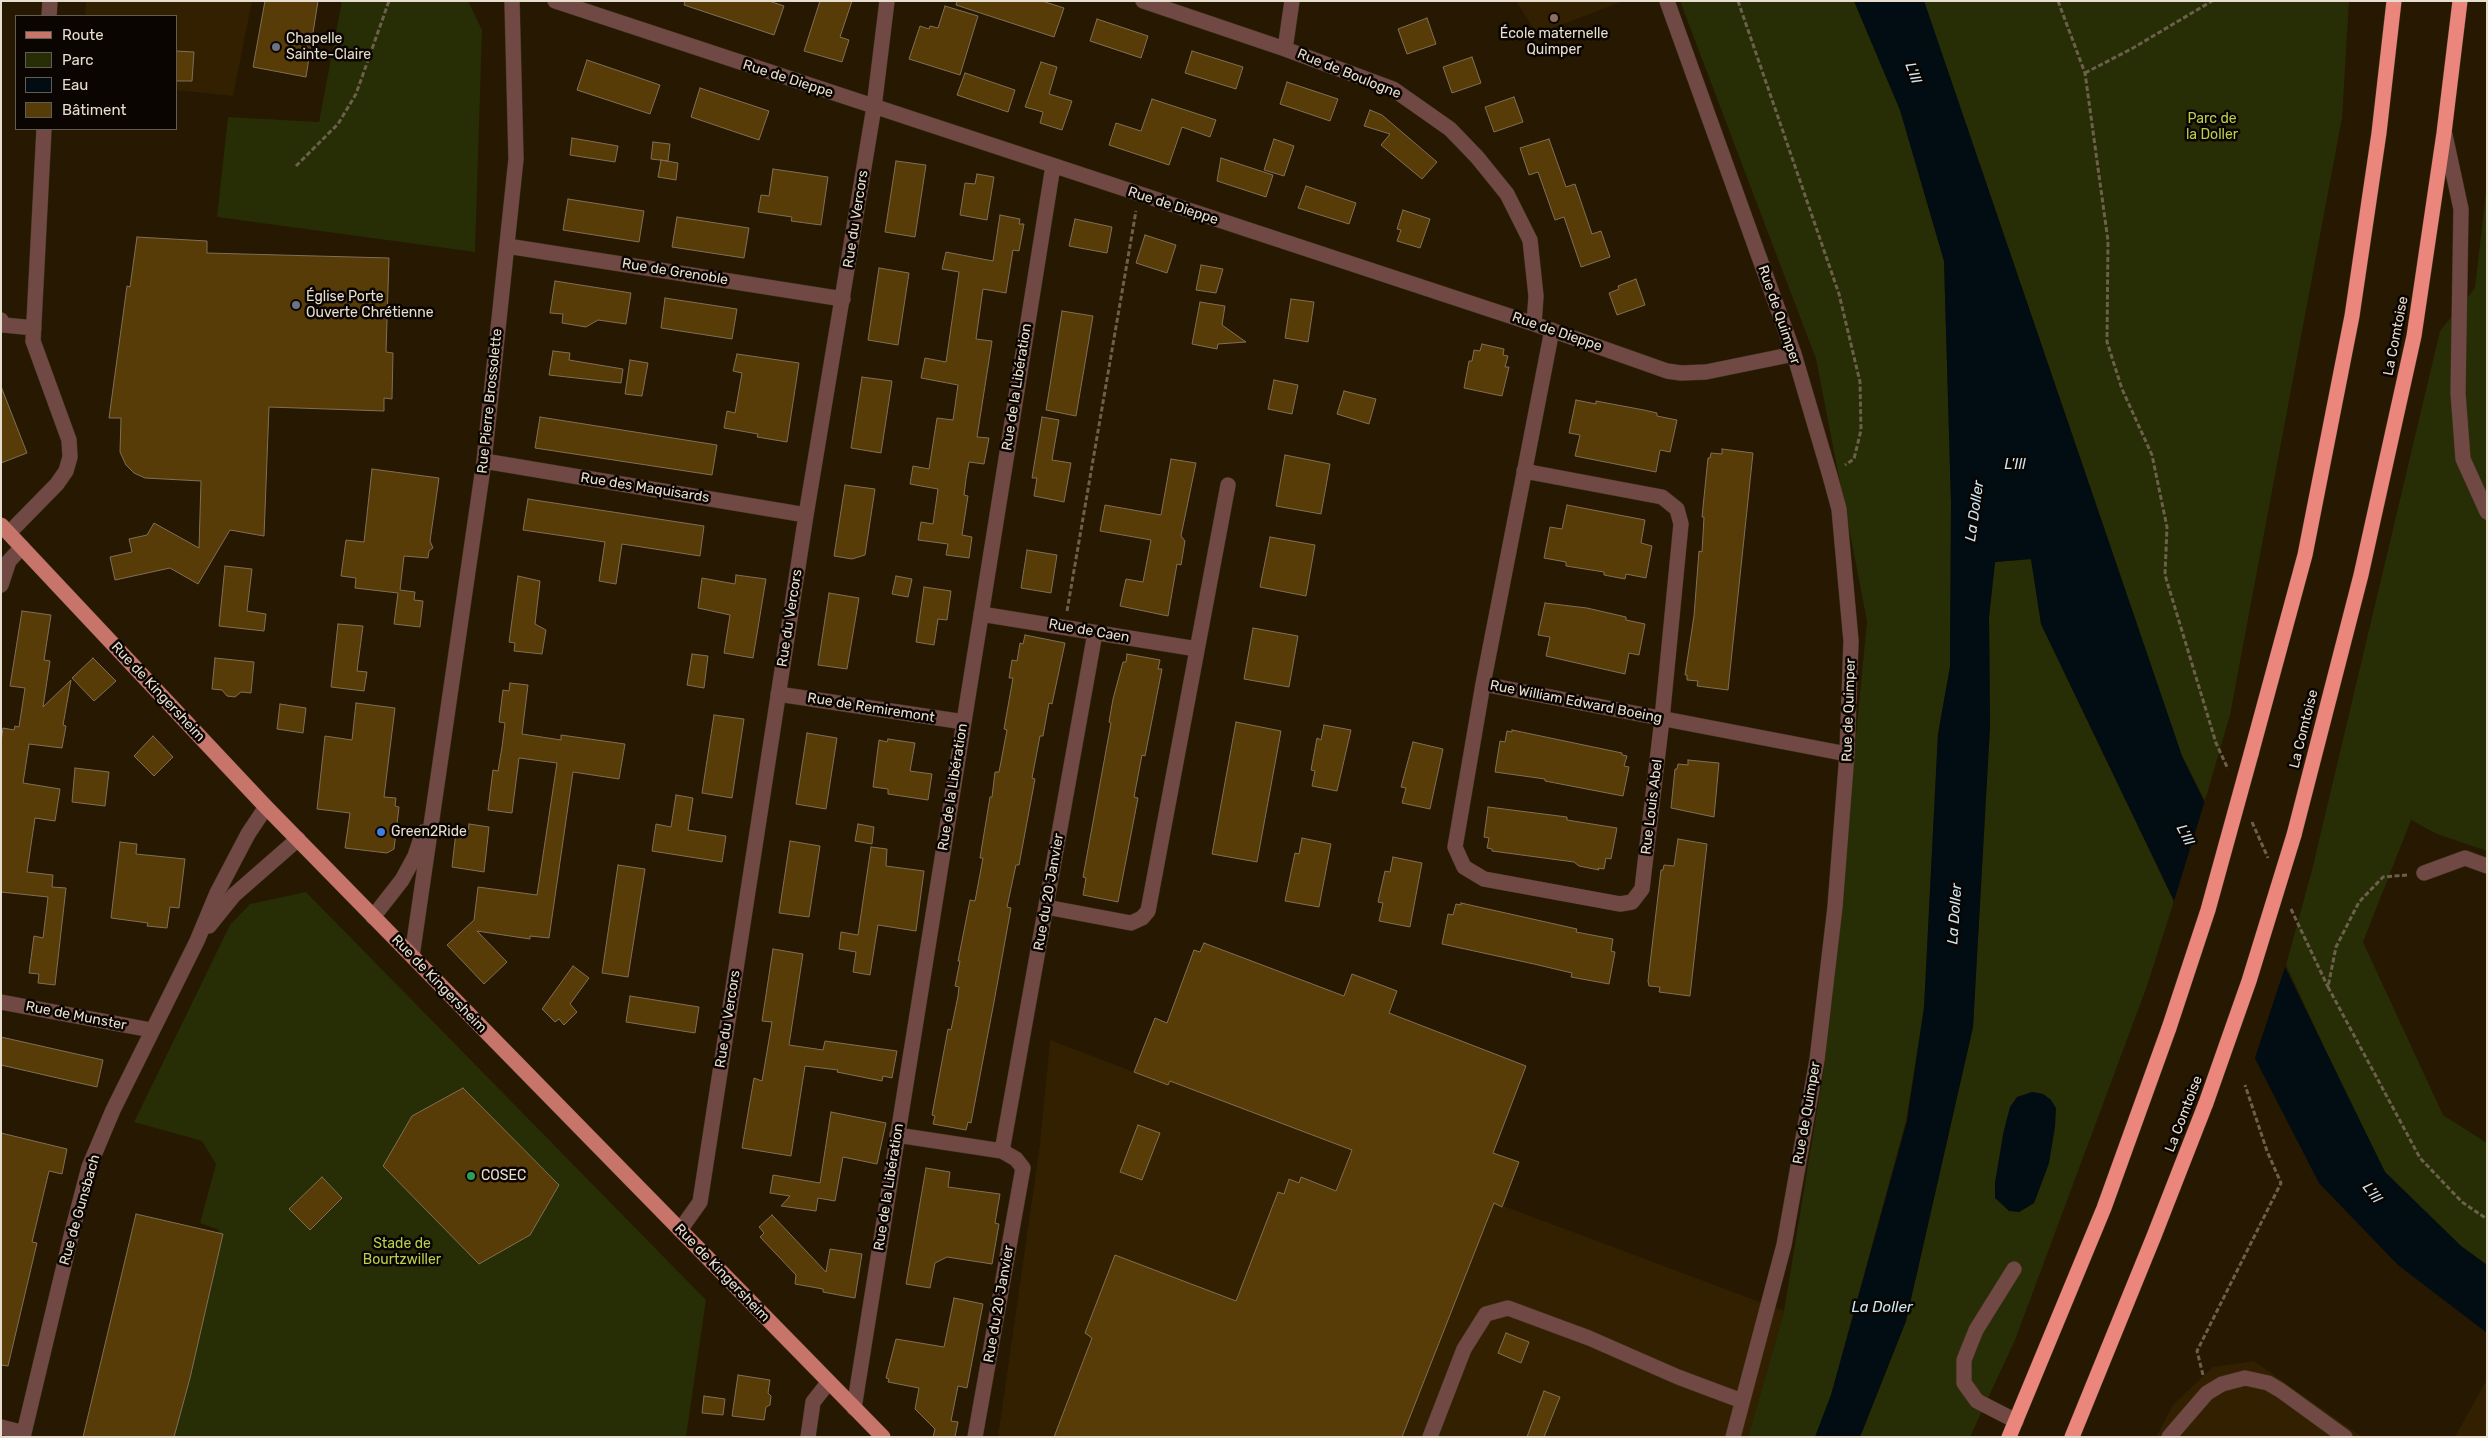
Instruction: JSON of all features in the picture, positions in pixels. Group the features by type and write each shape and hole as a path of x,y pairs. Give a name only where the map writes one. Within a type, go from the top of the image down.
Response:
{"highway":[{"path":"2009,1437 2104,1208 2169,1028 2208,910 2305,555 2352,316 2380,132 2394,1"},
{"name":"La Comtoise","path":"2072,1437 2206,1103 2249,981 2294,835 2360,575 2414,336 2444,133 2460,1"}],"main road":[{"name":"Rue de Kingersheim","path":"5,529 373,918 883,1437"}],"street":[{"path":"49,15 50,1"},
{"name":"Rue Pierre Brossolette","path":"412,956 484,461 507,246 516,159 512,1"},
{"name":"Rue de Dieppe","path":"555,1 1534,324 1667,371 1681,373 1706,372 1794,354"},
{"name":"Rue du Vercors","path":"680,1230 700,1202 806,515 874,107 887,1"},
{"name":"Rue de Boulogne","path":"1143,1 1285,49 1393,89 1450,129 1477,156 1507,194 1530,240 1536,296 1534,324"},
{"path":"1285,49 1292,1"},
{"name":"Rue de Quimper","path":"1667,1 1794,354 1830,476 1839,509 1852,641 1847,754 1835,907 1817,1060 1784,1245 1733,1437"},
{"path":"5,529 57,484 66,471 70,457 69,440 33,341 44,130"},
{"path":"2444,133 2461,209 2458,393 2463,460 2487,512"},
{"name":"Rue de la Libération","path":"854,1408 1053,166"},
{"name":"Rue de Grenoble","path":"507,246 843,299"},
{"path":"1,320 4,325 34,328"},
{"name":"Rue William Edward Boeing","path":"1552,330 1483,684 1847,754"},
{"name":"Rue des Maquisards","path":"484,461 806,515"},
{"name":"Rue Louis Abel","path":"1483,684 1455,847 1464,866 1484,879 1620,904 1632,902 1642,889 1662,719 1681,524 1677,509 1662,497 1524,471"},
{"path":"1046,907 1131,924 1142,918 1148,911 1228,485"},
{"path":"1,585 9,561 22,547"},
{"name":"Rue de Caen","path":"981,614 1197,649"},
{"name":"Rue du 20 Janvier","path":"1002,1151 1095,633"},
{"name":"Rue de Remiremont","path":"778,694 964,722"},
{"name":"Rue Pierre Brossolette","path":"373,918 402,880 415,856 435,798"},
{"name":"Rue de Gunsbach","path":"24,1435 89,1167 112,1110 197,941 217,893 248,834 266,807"},
{"name":"Rue de Gunsbach","path":"197,941 234,895 298,839"},
{"path":"2424,873 2465,858 2487,866"},
{"name":"Rue de Munster","path":"1,1002 151,1030"},
{"name":"Rue du 20 Janvier","path":"898,1134 1002,1151 1016,1159 1023,1168 975,1437"},
{"path":"2014,1269 1976,1330 1964,1360 1964,1383 1977,1401 2016,1421"},
{"path":"1430,1437 1464,1349 1486,1314 1508,1308 1589,1338 1678,1377 1742,1401"},
{"path":"2169,1437 2207,1393 2234,1379 2257,1380 2280,1390 2345,1437"},
{"path":"808,1437 813,1402 828,1383"},
{"path":"1,1427 24,1435"}],"path":[{"path":"296,166 338,124 356,94 389,1"},
{"path":"1738,1 1839,294 1860,382 1861,430 1854,459 1830,476"},
{"path":"2058,1 2085,73 2108,241 2107,342 2122,389 2152,455 2166,527 2165,575 2216,743 2232,778"},
{"path":"2085,73 2133,48 2212,1"},
{"path":"1063,626 1139,195"},
{"path":"2251,821 2270,864"},
{"path":"2328,987 2336,947 2359,902 2383,877 2424,873"},
{"path":"2290,908 2328,987 2420,1158 2462,1202 2487,1219"},
{"path":"2207,1393 2198,1351 2281,1183 2267,1151 2246,1085"}],"shaded area":[{"path":"86,1 252,1 233,96 178,90 178,15 85,15"},
{"name":"École maternelle Quimper","path":"1516,1 1624,1 1537,34"},
{"path":"1050,1040 1168,1085 1170,1081 1784,1311 1748,1437 998,1437 1040,1144"},
{"path":"2254,1361 2362,1437 2156,1437 2173,1405 2213,1367"},
{"path":"2487,1379 2487,1437 2455,1437"}],"green space":[{"path":"342,1 468,1 482,30 475,252 217,217 228,117 319,122"},
{"path":"1680,1 1854,1 1900,110 1944,261 1951,502 1950,667 1938,734 1924,1008 1906,1121 1831,1395 1815,1437 1748,1437 1784,1311 1824,1068 1867,621 1816,359"},
{"name":"Parc de la Doller","path":"1924,1 2349,1 2342,118 2230,715 2205,801 2182,756"},
{"path":"2487,182 2487,851 2437,834 2411,820 2363,942 2443,1115 2487,1143 2487,1265 2461,1246 2385,1172 2352,1107 2286,965 2312,870 2440,331 2475,288"},
{"path":"2031,559 2041,624 2174,901 2147,986 2015,1340 1970,1437 1860,1437 1906,1321 1973,1027 1990,726 1989,617 1995,562","holes":["2032,1092 2043,1094 2051,1100 2049,1163 2034,1203 2019,1212 1995,1183 2004,1130"]},
{"name":"Stade de Bourtzwiller","path":"306,892 706,1300 686,1437 167,1437 219,1230 200,1223 216,1164 202,1141 134,1122 230,925 250,904"}],"water":[{"name":"L'Ill","path":"1854,1 1924,1 2182,756 2385,1172 2461,1246 2487,1265 2487,1333 2398,1265 2319,1183 2174,901 2041,624 2031,559 1995,562 1989,617 1990,726 1973,1027 1906,1321 1860,1437 1815,1437 1831,1395 1907,1121 1924,1008 1938,734 1950,667 1951,502 1944,261 1900,110"},
{"path":"2032,1092 2043,1094 2051,1100 2056,1108 2049,1163 2034,1203 2019,1212 2009,1211 1995,1198 1995,1183 2004,1130 2010,1107 2017,1097"}],"pier":[{"path":"2206,797 2287,961 2254,1061 2173,904"}],"building":[{"name":"Chapelle Sainte-Claire","path":"265,1 318,1 306,77 253,67"},
{"path":"685,1 769,1 784,6 774,35 684,5"},
{"path":"820,1 852,1 840,37 849,40 842,62 804,51"},
{"path":"957,1 1042,1 1064,8 1054,37 956,5"},
{"path":"945,6 978,16 960,75 909,59 920,26 929,29 930,26 938,28"},
{"path":"1427,18 1436,44 1407,54 1398,29"},
{"path":"1097,19 1148,36 1141,58 1090,41"},
{"path":"178,51 194,52 192,81 178,81"},
{"path":"1192,51 1243,67 1236,89 1185,73"},
{"path":"1472,57 1481,83 1452,93 1443,67"},
{"path":"587,60 660,85 650,114 577,90"},
{"path":"1041,62 1057,67 1049,94 1072,101 1062,130 1040,123 1043,112 1025,107"},
{"path":"965,73 1015,90 1008,112 957,95"},
{"path":"1287,82 1338,99 1330,121 1280,104"},
{"path":"700,88 769,111 759,140 691,117"},
{"path":"1514,97 1523,122 1494,132 1485,107"},
{"path":"1152,99 1216,120 1210,137 1182,127 1169,165 1109,145 1116,123 1141,131"},
{"path":"1370,110 1382,115 1437,162 1422,179 1381,145 1390,134 1364,126"},
{"path":"572,138 618,146 615,162 570,155"},
{"path":"1274,139 1294,146 1284,176 1264,170"},
{"path":"1549,139 1566,187 1575,184 1592,234 1601,231 1610,257 1581,267 1564,217 1555,220 1538,172 1529,175 1520,148"},
{"path":"653,142 670,144 668,161 651,159"},
{"path":"1221,158 1273,175 1266,197 1217,181"},
{"path":"661,160 678,163 676,180 658,177"},
{"path":"896,161 926,165 915,237 885,232"},
{"path":"773,169 828,177 821,225 791,221 792,217 758,212 761,195 769,196"},
{"path":"977,174 994,177 987,220 960,215 965,183 975,184"},
{"path":"1306,186 1356,203 1349,224 1298,208"},
{"path":"568,199 644,211 639,242 563,230"},
{"path":"1403,210 1430,219 1420,248 1397,241 1401,230 1397,229"},
{"path":"1000,215 1020,219 1019,224 1024,224 1019,251 1013,250 1006,293 983,289 976,339 992,341 977,437 989,438 984,464 969,462 966,479 964,495 968,496 962,535 972,537 969,558 946,555 948,544 918,540 921,522 933,524 938,489 910,484 913,466 929,469 937,418 953,420 958,385 921,378 925,358 946,362 959,272 942,269 946,252 993,261"},
{"path":"677,217 749,228 744,258 672,247"},
{"path":"1075,219 1112,227 1107,253 1069,246"},
{"path":"1145,235 1176,245 1167,273 1136,263"},
{"path":"137,237 207,241 207,253 389,258 386,352 393,353 392,399 384,398 384,411 269,407 264,536 230,530 198,584 170,568 115,580 110,557 132,552 129,539 147,535 154,523 199,548 201,481 145,478 134,473 126,465 120,452 121,418 109,418 127,286 130,287"},
{"path":"1201,265 1223,269 1216,293 1196,290"},
{"path":"879,268 909,273 898,345 868,340"},
{"path":"1636,279 1645,305 1617,315 1609,293 1619,289 1618,286"},
{"path":"555,281 631,293 626,324 598,320 586,327 562,323 563,314 550,313"},
{"path":"665,298 737,309 732,339 661,328"},
{"path":"1291,299 1314,302 1308,342 1285,338"},
{"path":"1200,302 1225,306 1222,325 1246,342 1218,344 1217,349 1192,344"},
{"path":"1062,311 1093,316 1076,416 1046,410"},
{"path":"1482,344 1504,349 1503,355 1508,356 1505,367 1509,367 1502,396 1464,388 1469,361 1472,361 1474,350 1480,351"},
{"path":"553,351 570,353 569,360 623,369 621,383 549,375"},
{"path":"737,354 799,363 787,442 757,437 758,434 724,428 727,411 735,413 742,373 733,371"},
{"path":"630,360 648,363 642,396 625,394"},
{"path":"862,377 892,381 881,453 851,448"},
{"path":"1274,380 1298,385 1292,414 1268,409"},
{"path":"1,390 27,453 1,463"},
{"path":"1344,391 1376,399 1369,424 1337,414"},
{"path":"1576,400 1596,404 1596,401 1644,410 1657,413 1657,416 1677,420 1670,452 1660,450 1656,472 1575,456 1580,435 1569,433"},
{"path":"540,417 717,445 712,475 535,448"},
{"path":"1042,417 1059,420 1052,460 1071,463 1064,502 1034,496 1037,478 1032,478"},
{"path":"1722,449 1753,453 1728,690 1697,686 1698,681 1687,680 1687,675 1685,675 1694,616 1699,551 1702,552 1704,517 1702,517 1708,458 1710,458 1711,453 1722,454"},
{"path":"1285,455 1330,464 1321,514 1276,506"},
{"path":"1171,459 1196,463 1181,536 1185,541 1181,565 1177,564 1168,616 1120,606 1126,579 1143,582 1151,540 1100,531 1105,505 1161,515"},
{"path":"372,469 439,478 430,541 433,548 429,551 428,558 404,556 400,590 415,592 414,600 423,601 420,627 394,624 398,593 355,588 356,578 341,576 346,540 364,542"},
{"path":"845,485 875,489 865,555 852,559 834,556"},
{"path":"528,499 704,526 700,556 622,544 616,584 599,581 605,542 523,530"},
{"path":"1567,505 1645,520 1641,543 1652,546 1646,578 1626,574 1625,579 1604,575 1604,572 1566,566 1566,562 1544,558 1550,527 1562,529"},
{"path":"1270,537 1315,545 1306,596 1260,587"},
{"path":"1027,550 1057,555 1051,593 1021,588"},
{"path":"225,566 252,569 247,611 266,614 264,631 219,626"},
{"path":"736,575 766,579 753,658 724,653 730,615 698,608 702,578 735,584"},
{"path":"518,576 540,581 535,624 546,630 542,654 514,651 515,643 509,642"},
{"path":"896,576 912,579 908,597 892,594"},
{"path":"924,587 951,591 947,620 938,619 934,645 916,642"},
{"path":"829,593 859,598 847,669 818,665"},
{"path":"1545,603 1587,608 1626,617 1626,620 1645,624 1639,655 1629,653 1625,674 1546,656 1550,637 1538,635"},
{"path":"22,611 51,615 44,660 50,661 43,707 71,680 63,725 66,726 62,748 29,744 23,783 60,789 55,821 35,818 27,872 53,875 52,887 66,888 55,985 38,983 39,974 29,973 34,936 43,938 48,897 1,892 1,742 3,728 14,730 15,726 19,727 25,688 10,686"},
{"path":"338,624 363,626 357,671 367,672 364,691 331,687"},
{"path":"1253,628 1298,636 1289,687 1244,679"},
{"path":"1025,635 1065,643 1052,704 1049,703 1043,736 1040,736 1032,778 1035,779 1019,865 1016,865 1007,907 1011,908 994,1002 971,1123 968,1122 966,1130 933,1124 935,1116 932,1115 948,1029 951,1030 958,996 959,987 955,986 960,961 958,961 970,900 975,901 983,858 980,858 990,797 992,797 995,772 999,772 1007,730 1004,729 1013,678 1009,678 1012,660 1017,661 1020,643 1023,644"},
{"path":"692,654 708,656 704,688 687,685"},
{"path":"1127,654 1160,660 1158,669 1162,669 1145,756 1142,755 1134,797 1138,798 1118,902 1083,895 1086,878 1083,877 1111,723 1109,722 1113,699"},
{"path":"93,658 116,681 94,701 72,678"},
{"path":"215,658 254,662 251,693 241,692 235,697 227,696 222,690 212,689"},
{"path":"510,683 528,685 522,734 561,740 561,735 625,744 619,779 573,772 549,938 530,936 530,939 477,931 507,962 484,984 447,945 474,920 478,887 537,895 557,763 519,758 512,813 488,810 493,770 498,771 505,723 499,722 503,690 509,691"},
{"path":"356,703 395,708 384,797 396,798 395,806 399,807 394,849 387,853 345,848 350,813 317,809 325,736 352,740"},
{"path":"280,704 306,708 303,733 277,729"},
{"path":"714,715 744,719 732,798 702,793"},
{"path":"1236,722 1281,731 1257,862 1212,854"},
{"path":"1324,725 1351,730 1337,791 1312,786 1315,771 1311,770 1317,738 1321,740"},
{"path":"1512,730 1622,753 1622,755 1627,756 1624,766 1629,767 1623,796 1545,781 1545,779 1495,772 1500,741 1505,742 1507,731 1512,732"},
{"path":"807,733 837,738 826,809 796,804"},
{"path":"153,736 173,757 154,776 134,756"},
{"path":"888,739 915,743 910,771 932,774 928,800 888,794 888,789 873,787 879,740 887,742"},
{"path":"1413,742 1443,749 1430,809 1402,803 1406,788 1401,787"},
{"path":"1688,760 1719,763 1714,817 1671,808 1675,769 1677,769 1678,764 1688,765"},
{"path":"75,768 109,772 105,806 72,802"},
{"path":"676,795 693,798 688,830 726,836 722,862 652,851 656,824 671,827"},
{"path":"1488,807 1567,817 1567,820 1617,828 1611,859 1606,858 1604,869 1598,868 1599,870 1579,866 1574,862 1492,851 1492,849 1487,848 1489,838 1484,837"},
{"path":"469,824 489,827 484,872 452,867 456,832 468,834"},
{"path":"858,824 874,827 872,844 855,841"},
{"path":"1302,838 1331,844 1319,907 1285,901 1295,853 1299,854"},
{"path":"1678,839 1707,844 1690,996 1659,992 1660,987 1649,986 1648,981 1661,870 1663,870 1664,865 1674,866"},
{"path":"790,841 820,846 809,917 779,913"},
{"path":"120,842 137,844 136,854 185,859 179,908 170,907 167,928 147,926 148,923 111,918"},
{"path":"871,847 887,849 886,866 924,871 916,931 878,925 870,975 853,972 856,952 839,949 841,932 858,935"},
{"path":"1393,857 1422,863 1410,927 1379,921 1383,903 1378,902 1385,871 1390,872"},
{"path":"618,865 645,869 628,977 602,973"},
{"path":"1461,903 1577,929 1576,932 1613,939 1611,951 1615,952 1609,984 1571,977 1572,973 1442,944 1448,914 1453,915 1456,904 1461,905"},
{"path":"1204,943 1344,996 1352,974 1397,991 1389,1013 1526,1066 1493,1153 1519,1162 1502,1207 1494,1203 1402,1437 1054,1437 1092,1338 1085,1333 1115,1255 1236,1301 1278,1192 1284,1194 1289,1179 1299,1183 1301,1177 1336,1191 1352,1150 1170,1081 1168,1085 1134,1072 1155,1018 1167,1023 1194,950 1200,952"},
{"path":"773,949 803,954 789,1045 823,1050 825,1041 897,1051 892,1078 883,1076 882,1081 837,1072 838,1070 805,1066 791,1156 742,1148 754,1078 762,1081 772,1022 762,1021"},
{"path":"573,966 589,978 570,1004 577,1012 564,1025 559,1019 555,1022 542,1009"},
{"path":"630,996 699,1007 695,1033 626,1022"},
{"path":"1,1037 103,1060 97,1087 1,1065"},
{"name":"COSEC","path":"463,1088 559,1185 530,1235 479,1264 383,1166 412,1116"},
{"path":"831,1112 886,1123 877,1164 843,1157 835,1201 818,1198 816,1211 781,1206 790,1196 770,1193 773,1175 820,1183"},
{"path":"1138,1125 1160,1133 1142,1180 1120,1172"},
{"path":"1,1133 67,1149 62,1174 49,1171 32,1242 37,1243 8,1366 1,1365"},
{"path":"926,1168 950,1172 948,1187 1000,1194 995,1223 999,1224 992,1264 947,1257 935,1263 930,1288 906,1284"},
{"path":"322,1177 342,1198 310,1230 289,1209"},
{"path":"136,1214 223,1234 190,1378 174,1437 83,1437"},
{"path":"772,1215 826,1272 830,1249 862,1254 855,1298 795,1284 796,1275 760,1237 764,1233 759,1227"},
{"path":"954,1298 983,1304 967,1388 958,1386 951,1421 958,1422 955,1437 933,1437 935,1429 915,1409 919,1388 888,1382 889,1379 886,1378 896,1339 944,1347"},
{"path":"1506,1333 1529,1342 1521,1363 1498,1353"},
{"path":"738,1375 770,1380 768,1393 771,1396 770,1405 766,1407 764,1420 732,1416"},
{"path":"1544,1391 1560,1397 1544,1437 1527,1437"},
{"path":"704,1396 725,1399 723,1415 702,1413"}],"place":[{"name":"École maternelle Quimper","path":"1554,18"},
{"name":"Chapelle Sainte-Claire","path":"276,47"},
{"name":"Église Porte Ouverte Chrétienne","path":"296,305"},
{"name":"Green2Ride","path":"381,832"},
{"name":"COSEC","path":"471,1176"}],"water label":[{"name":"La Doller","path":"1975,511"},
{"name":"La Doller","path":"1955,914"},
{"name":"La Doller","path":"1882,1308"}]}
